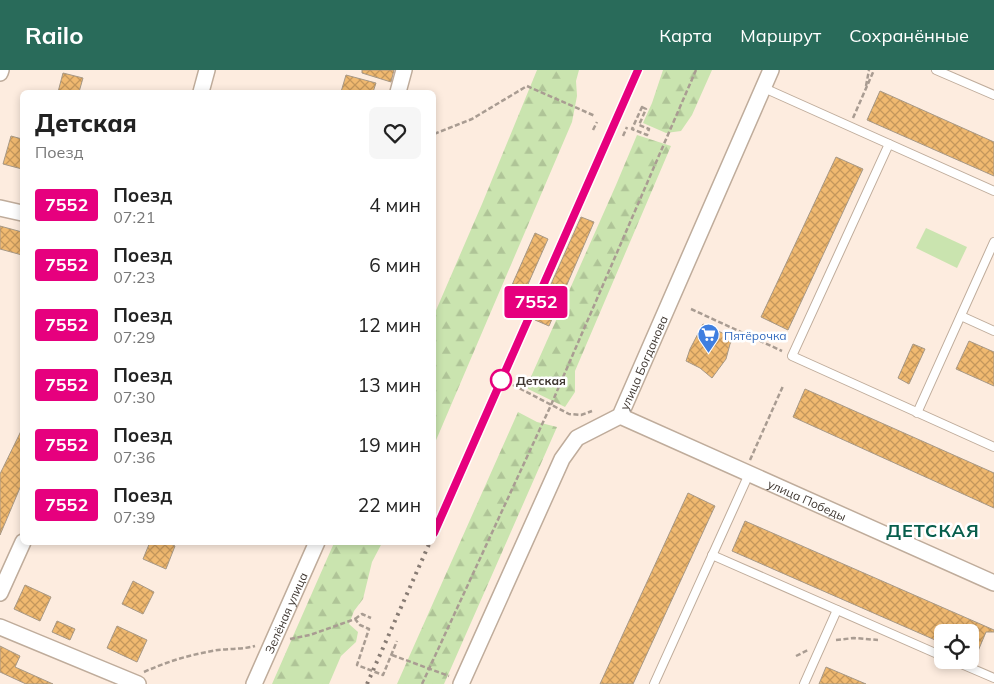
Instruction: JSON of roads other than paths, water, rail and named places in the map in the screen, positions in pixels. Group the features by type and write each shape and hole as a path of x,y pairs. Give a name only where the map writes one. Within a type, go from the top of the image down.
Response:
{"street":[{"path":"203,90 206,70"},
{"path":"399,90 404,70"},
{"name":"улица Богданова","path":"461,682 562,459 577,438 620,416 741,128 772,70"},
{"path":"0,208 20,213"},
{"name":"улица Победы","path":"620,416 994,583"},
{"path":"0,593 22,545"},
{"name":"Зелёная улица","path":"254,684 316,545"},
{"path":"0,627 132,682"}],"lane":[{"path":"936,70 994,95"},
{"path":"764,88 994,191"},
{"path":"889,144 792,356 994,447"},
{"path":"917,412 994,242"},
{"path":"960,316 994,331"},
{"path":"654,684 712,556 746,473"},
{"path":"712,556 934,652"},
{"path":"804,684 837,610"},
{"path":"973,669 994,678"}],"railway":[{"path":"436,528 638,70"},
{"path":"367,684 429,545"}],"train":[{"name":"7552","path":"436,528 638,70"}],"place":[{"name":"Пятёрочка","path":"708,354"},
{"name":"Детская","path":"501,380"}],"district":[{"name":"ДЕТСКАЯ","path":"933,530"}]}
